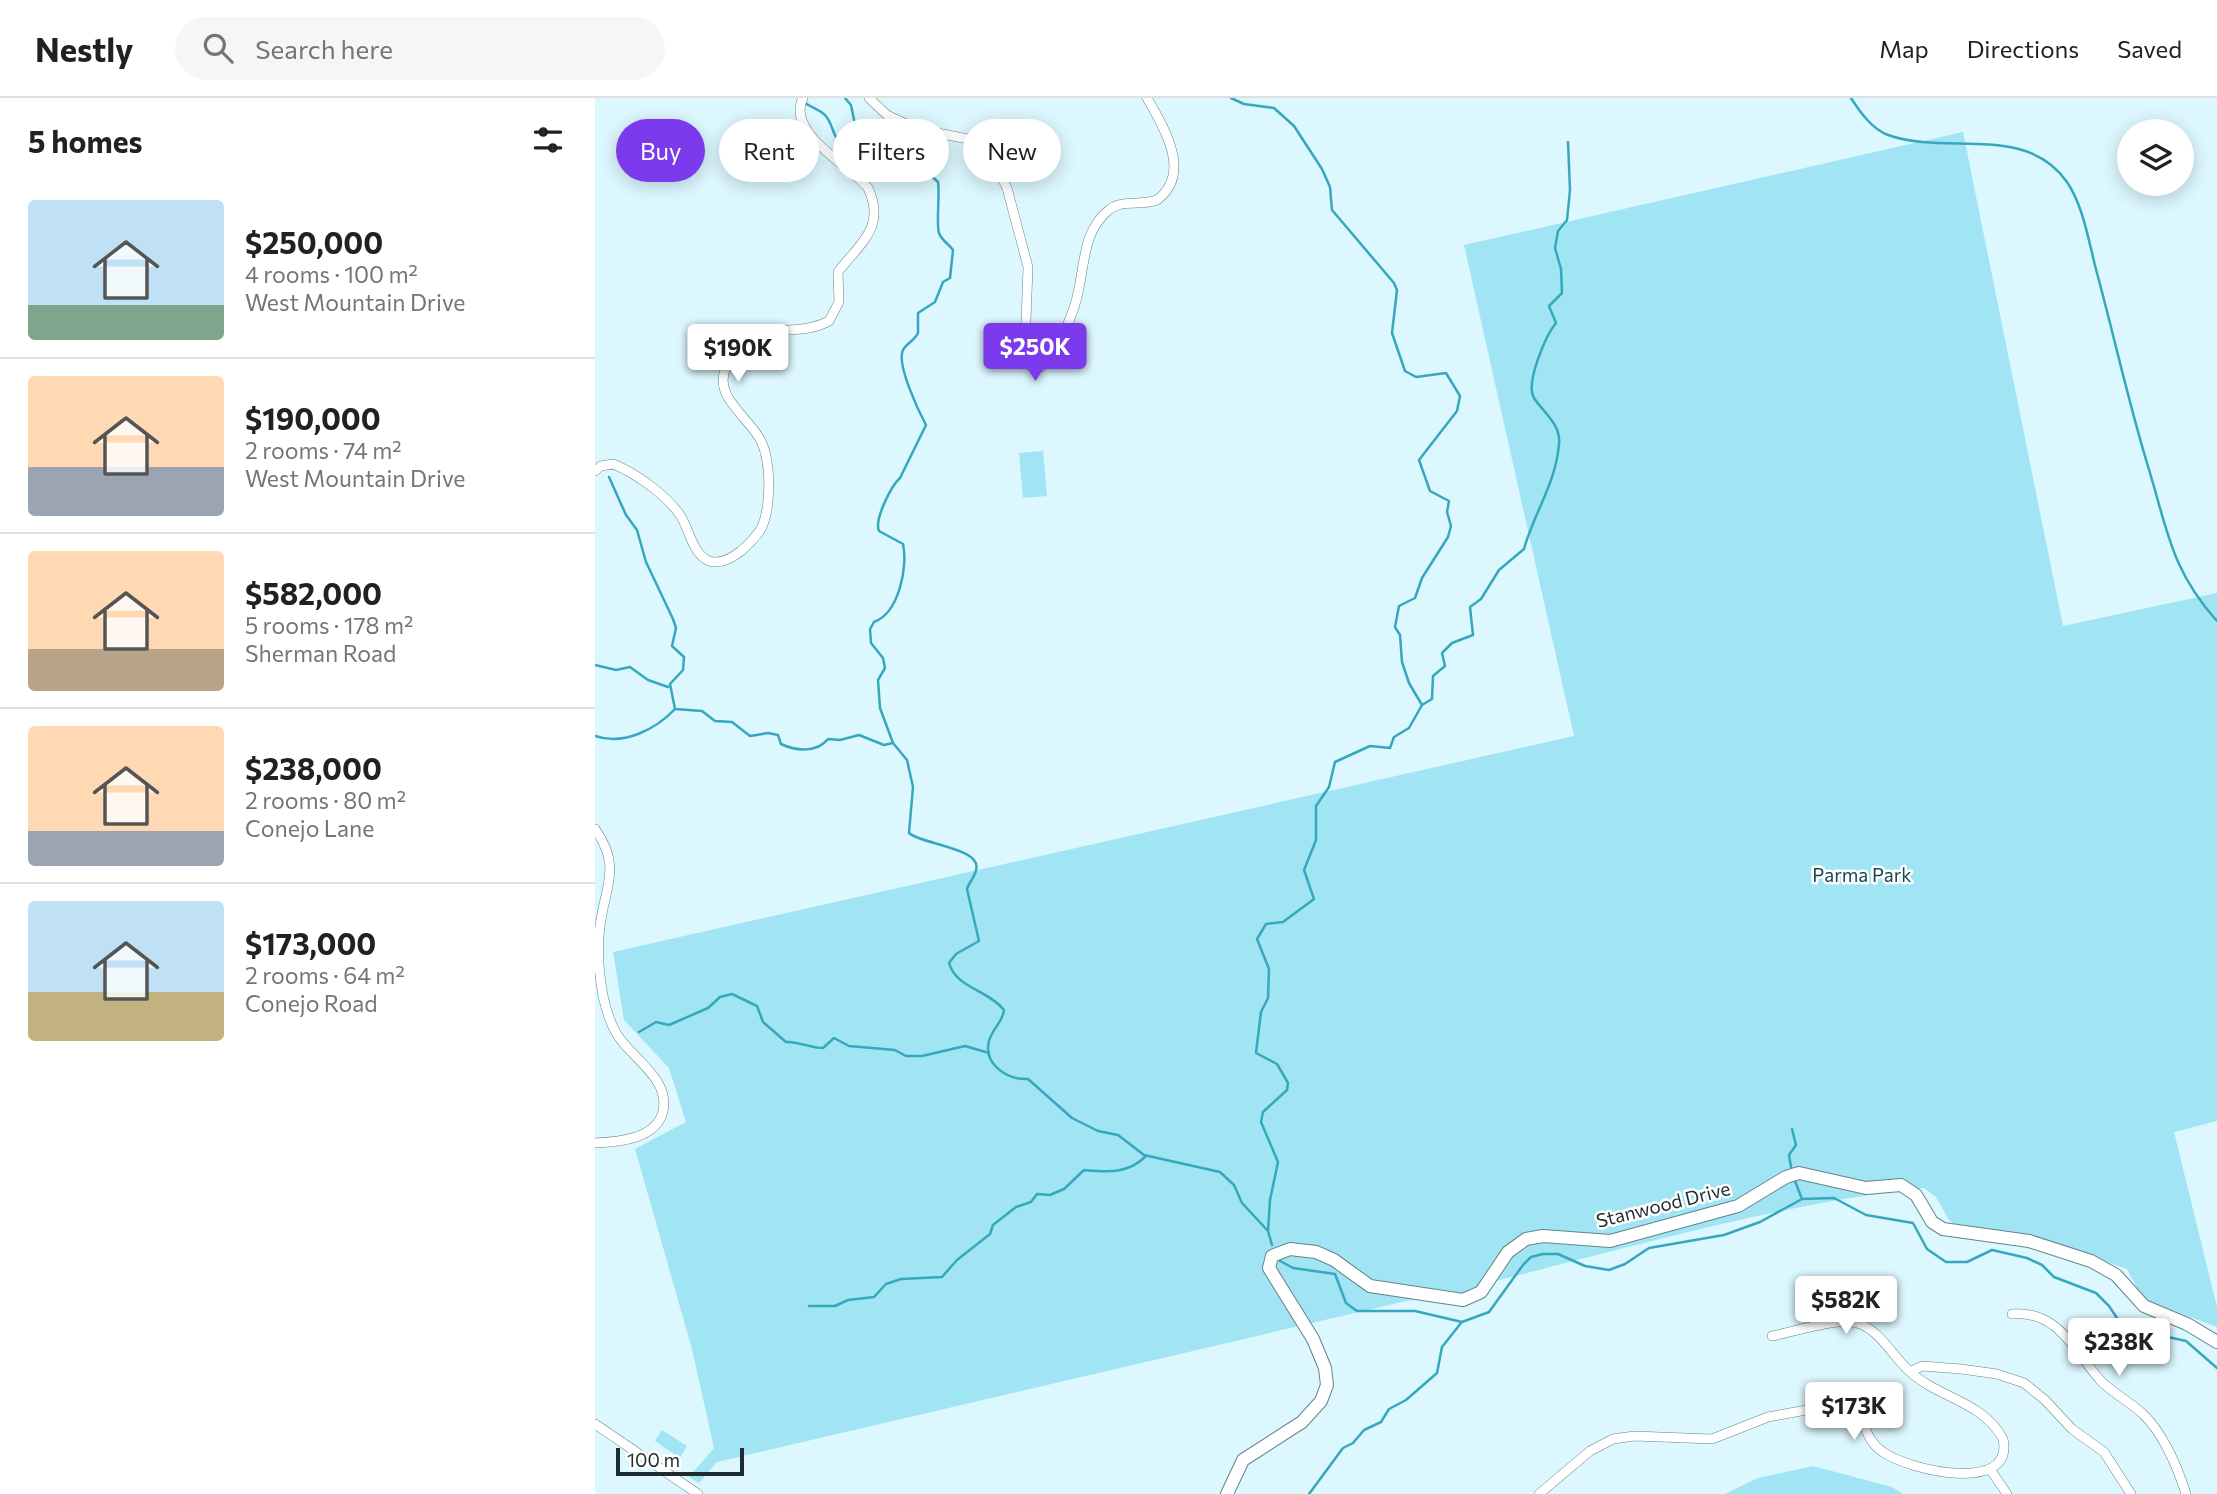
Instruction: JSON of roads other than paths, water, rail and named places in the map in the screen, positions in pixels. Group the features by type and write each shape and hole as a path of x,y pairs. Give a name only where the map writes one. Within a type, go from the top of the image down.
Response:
{"main road":[{"name":"Stanwood Drive","path":"1227,1494 1243,1460 1302,1422 1325,1390 1327,1375 1318,1350 1269,1268 1272,1256 1285,1250 1306,1250 1325,1255 1370,1286 1463,1300 1481,1292 1508,1252 1526,1239 1543,1236 1610,1241 1731,1209 1749,1201 1786,1177 1805,1173 1859,1187 1901,1185 1916,1195 1933,1222 1943,1229 2021,1239 2091,1261 2116,1275 2147,1308 2187,1324 2217,1342"}],"street":[{"path":"595,471 601,466 613,464 661,496 681,516 700,554 712,561 720,562 734,555 761,528 767,502 764,450 761,440 727,394 723,378 725,369 739,352 762,334 829,321 839,302 838,272 865,242 873,219 870,191 858,176 821,149 801,112 803,98"},
{"path":"869,98 887,115 916,129 969,138 992,160 1007,188 1026,257 1029,302 1025,356 1030,365 1038,368 1051,359 1069,317 1080,288 1084,253 1096,225 1115,206 1157,200 1170,184 1173,160 1170,139 1164,123 1147,98"},
{"path":"595,829 608,852 611,872 599,939 604,999 614,1031 653,1076 664,1103 661,1119 654,1128 633,1138 595,1143"},
{"path":"2012,1314 2040,1316 2057,1327 2108,1387 2144,1415 2156,1431 2186,1494"},
{"path":"1539,1494 1590,1451 1613,1439 1634,1436 1712,1439 1759,1419 1845,1404 1857,1411 1868,1436 1881,1451 1914,1468 1944,1477 1981,1476 1991,1472 2002,1461 2005,1452 1999,1431 1977,1410 1910,1372 1873,1332 1859,1323 1843,1321 1772,1336"},
{"path":"1910,1372 1923,1366 1961,1369 1997,1374 2024,1383 2045,1400 2072,1429 2105,1452 2131,1494"},
{"path":"595,1424 698,1494"},
{"path":"1991,1472 2007,1494"}],"waterway":[{"path":"845,98 851,105 859,144 917,163 938,182 939,233 953,250 950,278 943,282 935,302 918,313 918,333 903,350 905,376 926,425 900,478 888,495 879,519 879,531 903,544 904,565 900,588 890,609 874,622 870,629 871,643 883,658 885,668 878,680 880,708 893,743 907,760 913,787 909,833 970,856 976,863 975,873 967,889 979,941 956,954 949,963 965,984 990,998 1004,1010 989,1041 988,1050 993,1064 1005,1074 1028,1079 1072,1118 1098,1131 1118,1135 1144,1155 1220,1172 1234,1185 1242,1203 1268,1231 1272,1245"},
{"path":"1231,98 1244,104 1274,108 1294,126 1322,169 1330,187 1332,210 1394,283 1397,290 1392,333 1405,371 1416,377 1446,373 1460,396 1457,411 1419,460 1430,491 1449,501 1447,512 1451,526 1448,537 1422,578 1415,598 1399,606 1395,627 1400,635 1402,662 1409,683 1422,705 1409,728 1394,737 1390,748 1370,746 1335,762 1329,787 1316,806 1316,840 1304,870 1314,899 1283,922 1266,924 1257,939 1269,969 1268,998 1261,1012 1256,1053 1277,1064 1288,1083 1287,1090 1263,1112 1261,1122 1278,1162 1270,1200 1268,1231"},
{"path":"1851,98 1862,114 1888,135 1911,141 2008,147 2030,153 2050,164 2067,182 2078,203 2085,226 2134,416 2172,546 2189,583 2217,621"},
{"path":"805,103 825,115 833,130"},
{"path":"1422,705 1432,699 1433,676 1445,666 1442,653 1452,643 1473,635 1470,607 1481,599 1499,570 1524,549 1554,472 1559,437 1554,424 1534,398 1532,382 1542,348 1556,323 1549,306 1562,293 1561,269 1555,248 1558,231 1567,220 1570,190 1568,142"},
{"path":"609,477 626,515 637,530 646,562 676,628 672,646 684,657 683,670 670,684 675,709 702,711 715,721 732,722 750,736 768,733 778,735 781,744 793,748 812,749 828,739 840,740 859,735 884,745 893,743"},
{"path":"595,665 616,670 630,667 648,680 668,687"},
{"path":"595,736 617,739 639,734 659,723 675,709"},
{"path":"639,1032 656,1022 669,1025 708,1008 720,997 732,994 757,1006 763,1022 786,1042 823,1048 834,1038 849,1046 895,1050 906,1056 922,1056 965,1046 989,1053"},
{"path":"1791,1167 1789,1155 1796,1145 1792,1129"},
{"path":"809,1306 835,1306 848,1300 874,1297 886,1284 901,1279 942,1277 957,1260 990,1234 993,1225 1016,1207 1031,1202 1037,1194 1050,1195 1064,1189 1084,1170 1124,1169 1145,1157"},
{"path":"1795,1181 1802,1199"},
{"path":"1280,1261 1293,1268 1335,1274 1346,1303 1357,1311 1415,1311 1462,1322 1489,1312 1531,1257 1558,1254 1585,1266 1609,1270 1625,1264 1649,1248 1724,1235 1760,1222 1802,1199 1834,1198 1866,1215 1913,1223 1927,1249 1946,1262 1967,1262 1992,1250 2027,1258 2042,1265 2054,1277 2096,1293 2123,1327 2186,1341 2217,1368"},
{"path":"1309,1494 1343,1448 1353,1443 1364,1430 1381,1422 1389,1409 1406,1400 1437,1373 1442,1347 1461,1323"}],"park label":[{"name":"Parma Park","path":"1862,874"}]}
